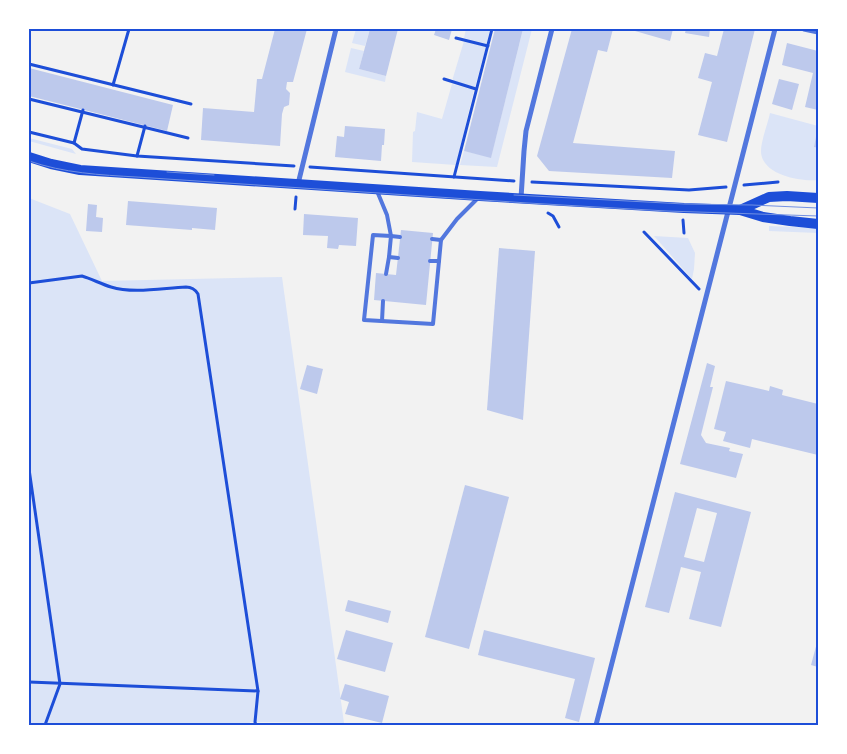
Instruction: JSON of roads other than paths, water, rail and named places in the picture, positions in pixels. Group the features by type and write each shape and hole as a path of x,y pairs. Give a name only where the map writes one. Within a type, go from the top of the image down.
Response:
{"main road":[{"path":"29,157 80,170 480,196 684,208 734,209 763,217 818,224"},
{"path":"734,209 768,197 818,198"}],"street":[{"path":"298,184 336,29"},
{"path":"521,198 526,131 552,29"},
{"path":"596,725 706,296 734,209 776,29"},
{"path":"804,29 818,32"}],"lane":[{"path":"376,189 388,215 390,236 386,274"},
{"path":"400,237 372,236 364,320 433,324 441,240 457,219 480,196"},
{"path":"432,239 441,240"},
{"path":"389,257 398,258"},
{"path":"430,261 439,262"},
{"path":"382,321 383,301"}],"tram line":[{"path":"29,161 69,171 109,175 528,203 667,211 818,216"},
{"path":"167,172 214,175"},
{"path":"514,195 684,204 818,208"}]}
